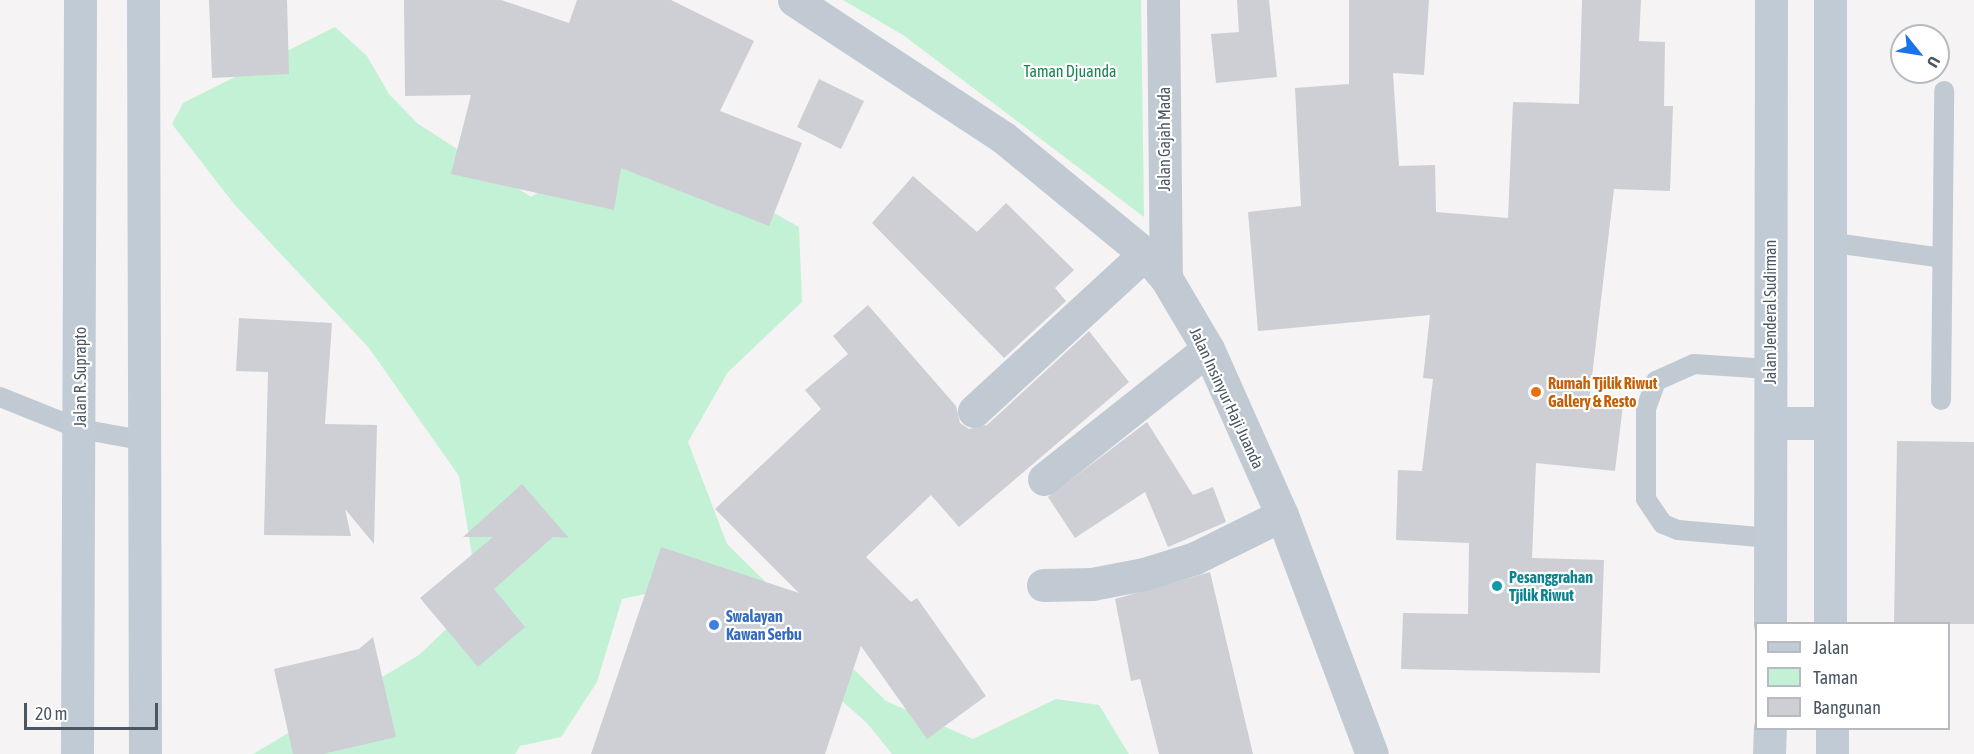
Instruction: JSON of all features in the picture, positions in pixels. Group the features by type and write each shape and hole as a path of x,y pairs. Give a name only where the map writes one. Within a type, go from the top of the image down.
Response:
{"main road":[{"name":"Jalan R. Suprapto","path":"77,754 80,0"},
{"path":"143,0 144,754"},
{"name":"Jalan Jenderal Sudirman","path":"1770,622 1769,369 1772,0"},
{"path":"1830,0 1827,242 1830,622"},
{"path":"1771,423 1828,423"},
{"path":"1769,754 1770,730"},
{"path":"1832,730 1832,754"}],"street":[{"name":"Jalan Insinyur Haji Juanda","path":"794,0 1004,138 1155,266 1208,349 1282,515 1372,754"},
{"name":"Jalan Gajah Mada","path":"1155,266 1163,0"},
{"path":"974,411 1155,266"},
{"path":"1044,479 1208,349"},
{"path":"1043,585 1092,584 1144,574 1195,558 1282,515"}],"lane":[{"path":"1941,400 1944,91"},
{"path":"1827,242 1942,258"},
{"path":"1769,369 1694,364 1656,381 1646,408 1646,499 1663,524 1678,530 1771,538"},
{"path":"0,397 80,429 142,440"}],"green space":[{"name":"Taman Djuanda","path":"843,0 1141,0 1144,217 903,35"},
{"path":"335,27 367,56 389,94 417,123 531,197 612,147 697,169 799,227 802,302 728,372 688,442 727,544 886,701 973,739 1056,699 1099,705 1129,754 892,754 867,723 705,581 622,599 597,682 561,737 520,746 515,754 253,754 419,655 479,598 459,476 369,348 234,204 172,124 183,103"}],"building":[{"path":"209,0 287,0 289,74 212,78"},
{"path":"404,0 501,0 569,23 577,0 671,0 754,41 720,111 802,143 769,226 621,168 614,210 451,174 471,95 405,96"},
{"path":"1237,0 1269,0 1277,77 1216,83 1211,34 1239,32"},
{"path":"1349,0 1429,0 1424,75 1393,73 1399,166 1435,165 1436,212 1508,218 1513,102 1579,104 1582,0 1641,0 1639,41 1665,42 1664,106 1673,106 1670,191 1614,189 1589,402 1623,405 1615,471 1536,463 1532,558 1604,560 1600,673 1401,669 1403,613 1468,614 1469,543 1396,540 1398,470 1422,471 1433,379 1423,378 1430,315 1258,331 1248,212 1301,206 1295,88 1349,84"},
{"path":"819,79 864,101 841,149 797,127"},
{"path":"913,176 977,232 1006,203 1074,270 1055,288 1066,301 1004,358 872,223"},
{"path":"868,305 956,406 960,423 969,429 987,425 1089,331 1129,382 959,527 931,495 866,557 911,602 917,598 986,696 927,739 861,646 825,754 591,754 661,547 799,593 715,509 821,409 805,390 848,354 833,336"},
{"path":"239,318 332,323 325,424 377,425 374,544 345,509 351,536 264,535 268,372 236,371"},
{"path":"1147,422 1193,495 1213,487 1226,522 1168,547 1145,492 1075,538 1048,497"},
{"path":"1897,441 1974,442 1974,624 1894,622"},
{"path":"522,484 569,538 553,537 494,589 525,627 478,667 420,598 493,537 463,537"},
{"path":"1210,572 1253,754 1159,754 1140,679 1131,681 1115,599"},
{"path":"373,637 396,737 323,754 293,754 274,669 359,649"}],"place":[{"name":"Rumah Tjilik Riwut Gallery & Resto","path":"1536,392"},
{"name":"Pesanggrahan Tjilik Riwut","path":"1497,586"},
{"name":"Swalayan Kawan Serbu","path":"714,625"}]}
